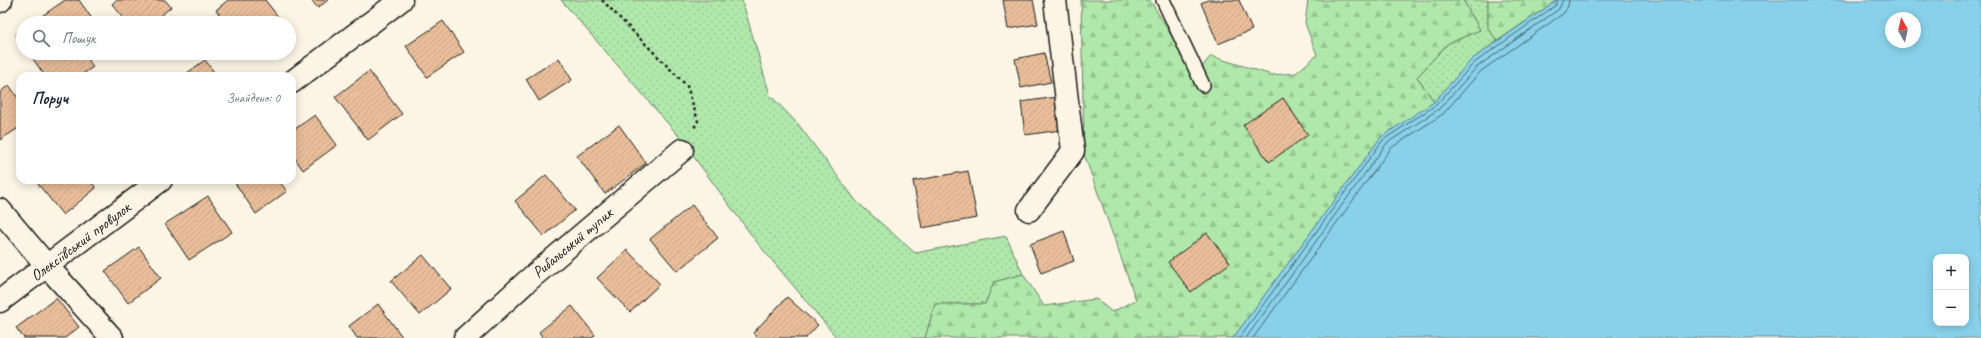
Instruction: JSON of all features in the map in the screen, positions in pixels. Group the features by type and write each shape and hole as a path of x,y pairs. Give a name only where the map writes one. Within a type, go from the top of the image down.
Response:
{"street":[{"path":"296,79 401,0"},
{"path":"1029,210 1072,151 1055,0"},
{"name":"Рибальський тупик","path":"465,338 525,283 682,150"},
{"name":"Олексіївський провулок","path":"0,301 156,184"},
{"path":"0,210 47,266 112,338"}],"lane":[{"path":"1163,0 1202,85"}],"path":[{"path":"602,0 687,86 698,121 682,150"}],"green space":[{"path":"561,0 742,0 770,95 798,124 857,202 915,253 1006,236 1023,274 994,282 985,304 935,304 925,338 837,338 755,240 677,134"},
{"path":"1081,0 1150,0 1195,75 1211,56 1272,75 1296,73 1317,55 1305,23 1308,0 1463,0 1480,30 1447,44 1417,77 1434,102 1381,137 1233,338 925,338 935,304 985,304 994,282 1023,274 1044,306 1096,299 1112,312 1136,300 1084,154"},
{"path":"1463,0 1488,0 1488,28 1497,41 1471,60 1434,102 1417,77 1447,44 1480,30"},
{"path":"1488,0 1557,0 1497,41 1488,28"}],"water":[{"path":"1557,0 1981,0 1981,338 1233,338 1381,137 1434,102 1471,60"}],"building":[{"path":"65,0 79,0 90,16 42,16"},
{"path":"116,0 165,0 171,7 160,16 122,16 112,4"},
{"path":"228,0 265,0 278,16 221,16 216,10"},
{"path":"311,0 328,0 318,8"},
{"path":"1003,0 1033,0 1038,24 1008,29"},
{"path":"1208,0 1239,0 1252,30 1218,44 1201,3"},
{"path":"443,21 464,52 427,77 406,46"},
{"path":"1044,53 1051,82 1021,88 1015,59"},
{"path":"559,58 572,80 539,101 526,79"},
{"path":"34,60 88,60 93,67 86,72 42,72"},
{"path":"205,60 214,72 188,72"},
{"path":"369,71 402,114 368,140 335,97"},
{"path":"9,85 16,95 16,130 0,140 0,92"},
{"path":"1057,97 1061,130 1025,135 1021,102"},
{"path":"1283,98 1308,135 1269,162 1243,125"},
{"path":"315,115 337,145 303,170 296,160 296,128"},
{"path":"619,125 646,163 605,194 577,156"},
{"path":"968,171 977,218 922,228 913,181"},
{"path":"546,175 575,210 544,236 515,201"},
{"path":"38,184 93,184 96,188 63,215"},
{"path":"236,184 281,184 287,191 256,214"},
{"path":"208,196 232,232 189,260 165,224"},
{"path":"692,205 718,238 677,271 650,239"},
{"path":"1064,231 1074,261 1041,273 1030,244"},
{"path":"1207,233 1230,263 1191,292 1168,262"},
{"path":"139,247 161,278 128,303 105,271"},
{"path":"627,250 660,284 630,312 597,278"},
{"path":"423,255 451,289 420,315 391,281"},
{"path":"787,297 818,325 806,338 758,338 753,333"},
{"path":"56,298 79,327 65,338 24,338 16,328"},
{"path":"378,304 403,338 357,338 349,326"},
{"path":"572,306 595,335 592,338 543,338 539,332"}]}
